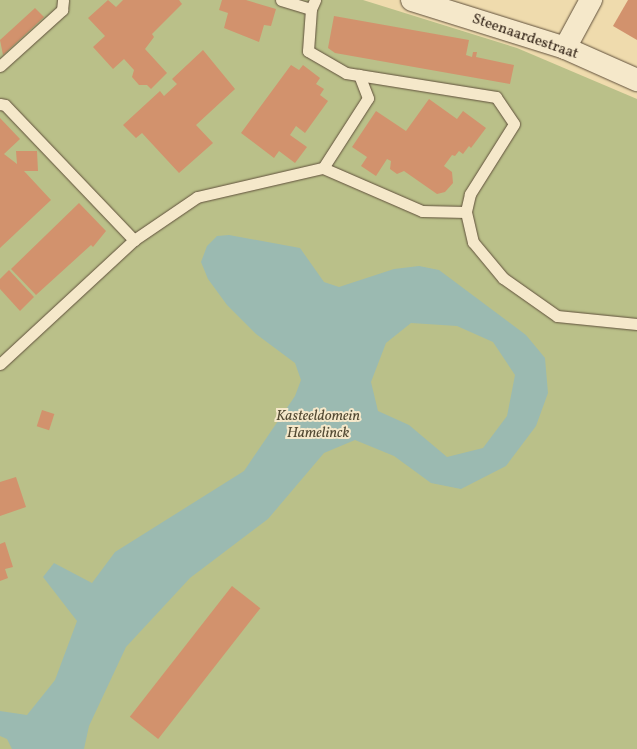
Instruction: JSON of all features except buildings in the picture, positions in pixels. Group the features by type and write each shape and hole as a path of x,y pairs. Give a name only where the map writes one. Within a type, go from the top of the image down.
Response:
{"street":[{"name":"Steenaardestraat","path":"412,0 565,48 637,80"},
{"path":"565,48 591,0"}],"lane":[{"path":"0,66 62,10 63,0"},
{"path":"281,0 313,4 308,51 346,73 496,97 514,124 470,194 466,212 473,242 503,278 533,301 557,316 637,324"},
{"path":"323,168 368,98 359,75"},
{"path":"0,104 5,105 134,240"},
{"path":"0,364 134,240 197,197 323,168 422,211 466,212"}],"green space":[{"name":"Kasteeldomein Hamelinck","path":"0,0 363,0 517,48 637,99 637,749 0,749"}],"water":[{"path":"229,235 300,248 324,282 339,287 394,269 419,266 439,270 526,335 545,358 548,393 536,426 506,466 461,489 431,483 394,456 355,440 324,453 268,519 190,578 126,647 89,726 84,749 12,749 7,739 0,736 0,711 27,715 55,680 77,621 43,577 54,563 92,583 115,552 244,471 295,396 301,380 295,363 256,334 227,305 208,279 201,262 207,246 217,236","holes":["411,323 457,326 493,342 515,375 507,416 483,448 447,457 409,425 378,411 371,382 386,343"]}]}
